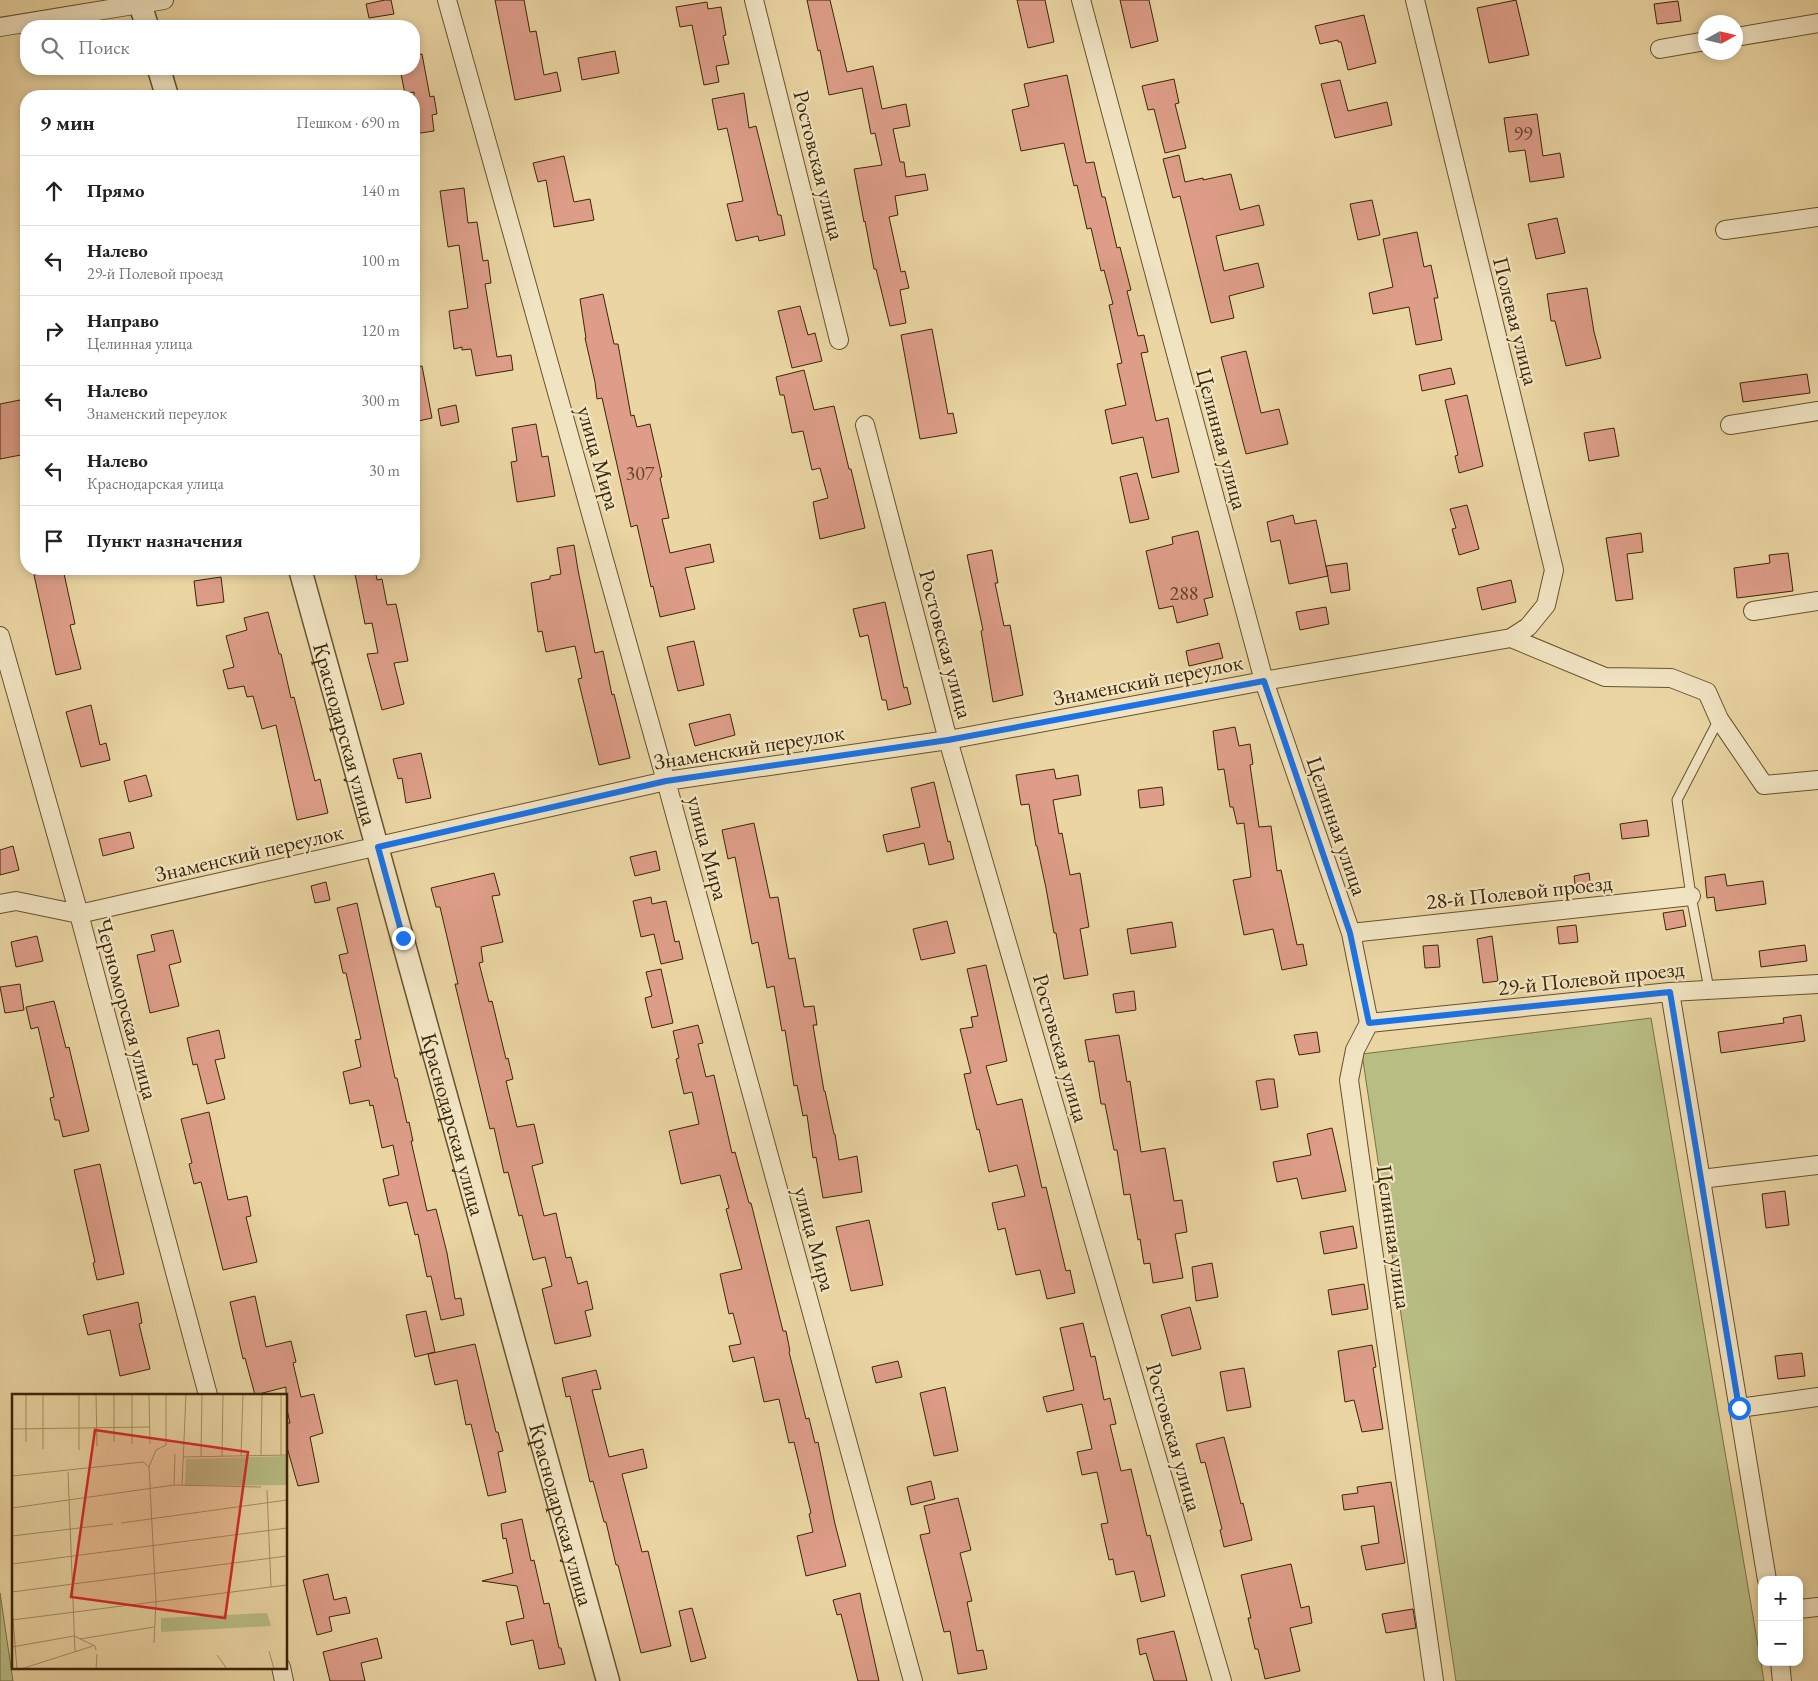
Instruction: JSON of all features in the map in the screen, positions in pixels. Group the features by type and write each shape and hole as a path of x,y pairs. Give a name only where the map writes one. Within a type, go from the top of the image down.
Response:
{"street":[{"path":"39,20 140,2 164,0"},
{"name":"улица Мира","path":"447,0 666,781 913,1681"},
{"name":"Ростовская улица","path":"754,0 839,340"},
{"name":"Целинная улица","path":"1081,0 1264,681 1350,933 1369,1023 1355,1050 1349,1080 1434,1681"},
{"name":"Полевая улица","path":"1415,0 1554,570 1546,605 1528,627 1511,638"},
{"path":"140,2 145,20"},
{"path":"0,27 20,23"},
{"path":"1743,35 1818,23"},
{"path":"1660,49 1698,42"},
{"path":"161,75 164,90"},
{"path":"1725,230 1818,216"},
{"path":"1730,425 1818,411"},
{"name":"Ростовская улица","path":"865,425 948,740 1222,1681"},
{"name":"Краснодарская улица","path":"302,575 608,1681"},
{"path":"1753,611 1818,601"},
{"name":"Черноморская улица","path":"0,636 79,914 208,1394"},
{"path":"1511,638 1605,678 1671,678 1707,692 1719,719 1764,785 1818,780"},
{"name":"Знаменский переулок","path":"0,904 16,901 79,914 666,781 948,740 1264,681 1511,638"},
{"name":"28-й Полевой проезд","path":"1350,933 1692,896"},
{"name":"29-й Полевой проезд","path":"1369,1023 1670,992 1818,984"},
{"path":"1670,992 1766,1576"},
{"path":"1701,1179 1818,1165"},
{"path":"1739,1408 1818,1398"},
{"path":"1803,1609 1818,1607"},
{"path":"1780,1666 1782,1681"},
{"path":"281,1668 284,1681"}],"lane":[{"path":"1708,989 1677,800 1719,719"}],"green space":[{"path":"1651,1018 1758,1646 1758,1666 1761,1666 1764,1681 1456,1681 1362,1054"},
{"path":"0,1593 13,1681 0,1681"}],"building":[{"path":"391,0 394,14 369,18 366,4"},
{"path":"495,0 524,0 530,32 536,31 544,75 557,72 561,91 515,100"},
{"path":"807,0 830,0 847,72 873,66 882,109 906,104 910,126 893,129 900,162 904,162 906,177 925,174 928,190 895,196 898,215 889,217 901,272 905,271 909,288 900,290 906,323 890,326 876,269 874,269 854,169 882,165 875,133 871,134 862,88 829,95"},
{"path":"1017,0 1045,0 1054,42 1028,48"},
{"path":"1120,0 1149,0 1158,41 1131,48"},
{"path":"1516,0 1529,55 1489,63 1477,8"},
{"path":"1678,1 1681,21 1657,24 1654,4"},
{"path":"707,2 708,9 721,7 726,35 723,36 729,64 716,66 719,82 704,85 692,25 680,27 676,7"},
{"path":"1364,15 1376,63 1348,70 1341,42 1338,42 1338,40 1320,44 1315,26"},
{"path":"615,51 619,73 582,80 578,58"},
{"path":"420,54 422,54 430,97 434,96 437,114 432,115 434,131 420,133 420,90 404,90 401,75 420,75"},
{"path":"1067,75 1086,163 1094,162 1102,197 1105,197 1117,248 1120,247 1131,290 1127,291 1138,336 1144,335 1148,352 1141,353 1156,421 1168,418 1179,472 1152,478 1143,437 1112,444 1105,410 1126,405 1117,364 1122,363 1109,305 1113,304 1104,270 1101,271 1091,228 1087,229 1077,185 1074,186 1064,143 1021,151 1012,110 1029,106 1024,84"},
{"path":"1174,79 1179,103 1175,104 1186,148 1165,153 1154,109 1148,110 1142,86"},
{"path":"1340,80 1348,111 1387,102 1392,125 1335,138 1321,84"},
{"path":"744,93 749,128 756,126 778,215 781,215 785,235 759,241 758,236 736,241 727,204 743,201 727,128 718,130 712,99"},
{"path":"1537,114 1543,156 1560,153 1564,177 1530,182 1525,150 1509,152 1504,118"},
{"path":"1179,155 1185,182 1231,174 1240,210 1259,205 1264,225 1216,236 1224,271 1258,263 1264,287 1229,296 1234,318 1211,323 1180,196 1173,198 1163,159"},
{"path":"564,156 574,202 590,199 594,220 554,227 546,180 538,182 533,163"},
{"path":"464,188 468,223 477,222 483,261 488,260 491,283 485,284 497,357 511,355 513,370 476,376 471,349 462,350 462,347 454,349 449,311 468,308 459,245 448,247 440,191"},
{"path":"1372,200 1380,235 1358,240 1350,204"},
{"path":"1557,218 1565,253 1536,259 1528,224"},
{"path":"1417,232 1424,267 1431,265 1438,298 1434,298 1442,340 1416,345 1409,307 1373,314 1369,293 1393,287 1383,239"},
{"path":"1587,288 1594,332 1601,358 1566,366 1555,321 1551,321 1547,294"},
{"path":"603,294 614,344 618,344 631,416 634,415 637,427 650,424 669,518 662,519 670,553 710,544 714,562 685,568 695,609 660,617 637,525 631,527 602,398 597,399 585,338 580,299"},
{"path":"800,306 808,335 815,333 822,361 792,368 778,311"},
{"path":"932,329 948,414 953,413 957,433 920,439 901,335"},
{"path":"1246,351 1261,413 1279,409 1288,444 1246,454 1221,357"},
{"path":"420,366 422,366 432,418 420,421"},
{"path":"1451,368 1455,384 1422,391 1419,375"},
{"path":"804,370 814,410 834,406 865,528 820,539 813,502 828,498 820,468 812,470 803,431 792,433 784,395 780,395 776,377"},
{"path":"1807,374 1810,393 1743,402 1740,383"},
{"path":"1467,395 1483,466 1459,473 1455,456 1458,455 1445,400"},
{"path":"20,400 20,455 0,459 0,404"},
{"path":"456,405 459,422 441,426 438,409"},
{"path":"536,424 542,457 548,456 555,496 517,502 511,462 517,461 512,428"},
{"path":"1614,428 1619,456 1589,461 1584,433"},
{"path":"1137,473 1149,519 1130,523 1120,477"},
{"path":"1467,505 1479,549 1459,555 1452,529 1456,528 1450,509"},
{"path":"1293,515 1295,524 1316,520 1328,576 1289,584 1280,540 1271,542 1267,522"},
{"path":"1198,531 1213,597 1204,599 1208,615 1177,623 1173,606 1159,609 1146,551 1173,544 1172,537"},
{"path":"1641,533 1643,552 1627,554 1633,599 1616,601 1606,538"},
{"path":"574,545 595,653 603,651 612,695 614,694 630,758 599,765 578,679 582,678 575,646 546,652 542,631 538,632 531,583 550,579 550,576 561,574 557,548"},
{"path":"992,550 998,583 995,583 1004,626 1010,625 1023,695 993,702 981,631 983,630 967,555"},
{"path":"1788,553 1793,591 1737,598 1734,568 1770,563 1769,555"},
{"path":"1347,563 1350,590 1331,593 1326,566"},
{"path":"34,575 64,575 75,624 70,625 81,669 56,675"},
{"path":"355,575 376,575 377,580 382,579 387,605 396,604 408,661 394,663 404,704 382,710 367,654 378,653 372,623 365,624"},
{"path":"221,577 224,602 197,606 194,581"},
{"path":"1511,580 1516,602 1482,610 1477,588"},
{"path":"885,602 904,688 907,687 911,704 888,710 886,700 882,700 868,635 860,637 853,609"},
{"path":"1326,607 1329,624 1300,630 1296,612"},
{"path":"268,612 279,654 281,654 291,698 294,697 315,781 320,779 328,813 297,820 276,725 262,729 253,696 247,697 244,686 228,689 223,670 234,667 226,636 247,630 244,618"},
{"path":"694,641 704,685 678,691 667,647"},
{"path":"1219,643 1223,658 1189,666 1186,651"},
{"path":"91,705 100,745 106,743 110,760 81,767 66,712"},
{"path":"730,714 735,735 695,746 689,724"},
{"path":"1235,727 1239,746 1250,744 1253,764 1250,765 1259,827 1271,826 1277,871 1281,870 1297,945 1303,944 1307,965 1282,970 1273,929 1244,935 1233,880 1251,877 1244,823 1237,824 1233,807 1230,807 1224,769 1218,770 1213,731"},
{"path":"421,753 431,798 406,803 402,778 398,779 393,759"},
{"path":"1054,769 1056,779 1078,775 1081,795 1053,800 1059,834 1062,833 1070,875 1080,873 1089,927 1080,929 1088,975 1064,979 1029,804 1021,805 1016,775"},
{"path":"146,775 152,796 129,802 124,781"},
{"path":"934,782 948,842 950,841 954,859 929,865 924,843 887,852 883,835 920,827 911,788"},
{"path":"1162,787 1164,805 1140,808 1138,790"},
{"path":"1647,820 1649,836 1622,839 1620,824"},
{"path":"754,823 770,898 778,897 789,959 795,958 804,1007 814,1006 817,1025 813,1025 824,1091 835,1134 839,1160 857,1156 862,1192 823,1198 816,1157 813,1158 807,1115 803,1116 797,1085 794,1086 785,1030 782,1031 774,986 767,988 758,942 752,944 735,857 728,859 722,830"},
{"path":"130,832 134,848 103,856 99,839"},
{"path":"13,846 19,870 0,875 0,850"},
{"path":"656,851 660,870 635,876 630,857"},
{"path":"494,873 500,895 492,896 503,942 481,947 483,962 479,963 489,1002 492,1001 506,1059 508,1058 513,1079 506,1081 517,1127 534,1124 543,1163 532,1166 544,1216 556,1213 566,1258 571,1257 578,1284 587,1281 593,1309 585,1311 591,1336 555,1344 542,1289 552,1286 545,1257 533,1260 522,1215 519,1216 508,1172 504,1173 494,1128 490,1129 455,984 458,984 440,907 436,907 431,888"},
{"path":"1589,873 1591,889 1576,892 1574,876"},
{"path":"1725,874 1727,886 1763,881 1766,904 1716,911 1714,897 1707,898 1705,877"},
{"path":"326,882 330,900 315,903 311,886"},
{"path":"651,897 652,904 666,901 675,942 679,941 683,959 661,964 654,934 641,937 633,901"},
{"path":"357,903 395,1078 397,1078 407,1123 409,1122 413,1141 411,1141 427,1211 436,1209 447,1253 455,1299 461,1298 464,1315 441,1320 431,1276 427,1277 418,1234 415,1235 407,1202 389,1206 383,1179 399,1175 393,1145 382,1148 373,1105 370,1106 369,1100 350,1104 343,1072 361,1067 355,1040 361,1039 346,973 343,973 339,955 348,953 337,908"},
{"path":"1683,910 1686,926 1666,930 1663,913"},
{"path":"947,921 955,953 921,960 913,929"},
{"path":"1172,922 1176,947 1131,954 1127,929"},
{"path":"1576,925 1578,942 1559,944 1557,927"},
{"path":"173,930 181,962 169,965 179,1006 150,1013 137,955 155,951 151,935"},
{"path":"37,936 43,961 16,967 11,942"},
{"path":"1492,936 1498,981 1483,983 1477,939"},
{"path":"1438,945 1440,967 1425,968 1423,946"},
{"path":"1805,945 1807,961 1761,967 1759,951"},
{"path":"986,965 1007,1061 986,1066 997,1105 1022,1099 1042,1188 1046,1187 1066,1271 1070,1270 1075,1293 1047,1299 1040,1270 1016,1275 1005,1228 998,1230 992,1203 1025,1196 1017,1165 989,1172 964,1074 971,1073 960,1029 973,1027 971,1017 978,1016 967,969"},
{"path":"661,969 673,1023 652,1028 645,998 652,996 646,972"},
{"path":"20,984 24,1010 5,1013 0,987"},
{"path":"1134,991 1136,1010 1116,1013 1113,994"},
{"path":"54,1001 66,1048 69,1047 89,1131 63,1137 59,1120 55,1120 50,1098 54,1097 38,1027 31,1029 26,1007"},
{"path":"1801,1015 1805,1041 1721,1053 1718,1032 1784,1023 1783,1018"},
{"path":"698,1025 703,1043 698,1044 706,1077 714,1075 732,1153 735,1152 749,1203 751,1203 783,1331 786,1331 789,1352 806,1419 809,1418 815,1443 818,1442 846,1566 806,1576 797,1536 813,1532 809,1514 811,1513 794,1442 789,1443 779,1399 764,1402 754,1357 733,1362 729,1346 741,1344 733,1313 729,1314 720,1274 742,1269 726,1209 729,1208 720,1175 681,1184 669,1131 699,1124 692,1092 684,1094 676,1059 679,1058 673,1031"},
{"path":"219,1030 225,1058 215,1060 225,1099 207,1104 197,1064 193,1065 187,1038"},
{"path":"1317,1032 1320,1052 1299,1055 1294,1035"},
{"path":"1119,1035 1127,1082 1130,1081 1141,1152 1165,1148 1174,1201 1182,1200 1187,1232 1175,1234 1183,1278 1153,1283 1150,1263 1144,1264 1130,1194 1124,1195 1117,1150 1114,1150 1105,1104 1101,1104 1094,1061 1089,1062 1085,1040"},
{"path":"1274,1079 1278,1107 1261,1110 1256,1081"},
{"path":"209,1112 228,1200 247,1196 251,1216 246,1217 257,1262 223,1270 201,1182 194,1184 189,1164 192,1163 181,1119"},
{"path":"1332,1128 1346,1191 1302,1199 1297,1178 1277,1182 1273,1162 1311,1155 1307,1134"},
{"path":"100,1164 124,1274 97,1280 93,1263 95,1262 74,1170"},
{"path":"1785,1191 1789,1225 1766,1228 1762,1194"},
{"path":"869,1220 883,1285 851,1291 836,1227"},
{"path":"1353,1226 1357,1248 1324,1254 1320,1232"},
{"path":"1212,1263 1218,1297 1196,1301 1192,1267"},
{"path":"1364,1284 1368,1309 1332,1315 1328,1290"},
{"path":"255,1296 266,1347 291,1341 296,1362 293,1363 301,1397 314,1394 323,1433 310,1437 319,1482 298,1486 288,1451 288,1423 290,1423 286,1387 255,1394 245,1358 243,1359 230,1302"},
{"path":"138,1302 142,1323 139,1324 150,1369 120,1376 110,1330 88,1335 83,1315"},
{"path":"1190,1307 1201,1349 1172,1356 1161,1315"},
{"path":"426,1311 435,1352 415,1357 406,1315"},
{"path":"1083,1323 1091,1357 1095,1356 1104,1400 1110,1398 1116,1424 1110,1425 1121,1471 1131,1469 1147,1536 1150,1535 1165,1596 1141,1602 1134,1571 1116,1575 1113,1559 1109,1560 1101,1524 1108,1523 1097,1472 1082,1475 1077,1452 1092,1449 1082,1404 1047,1412 1043,1397 1074,1390 1060,1328"},
{"path":"475,1344 496,1432 498,1432 503,1451 498,1452 506,1492 488,1496 471,1424 466,1425 457,1380 435,1385 428,1354"},
{"path":"1372,1345 1376,1367 1373,1368 1383,1429 1362,1432 1354,1400 1345,1402 1338,1351"},
{"path":"1802,1353 1805,1376 1778,1379 1775,1356"},
{"path":"898,1361 902,1377 876,1383 872,1367"},
{"path":"1244,1368 1251,1407 1227,1411 1220,1372"},
{"path":"596,1370 601,1389 592,1390 609,1457 643,1449 647,1468 622,1474 642,1552 648,1551 671,1646 641,1653 606,1522 604,1522 593,1481 590,1482 570,1396 566,1397 562,1378"},
{"path":"945,1387 958,1451 934,1456 920,1393"},
{"path":"1224,1437 1252,1540 1224,1547 1220,1530 1222,1529 1205,1462 1201,1463 1196,1444"},
{"path":"931,1481 935,1499 911,1505 907,1487"},
{"path":"1391,1482 1405,1563 1366,1570 1361,1546 1379,1543 1374,1506 1344,1510 1342,1495 1358,1493 1357,1487"},
{"path":"958,1498 971,1550 960,1553 972,1601 967,1602 977,1651 983,1650 987,1669 958,1674 950,1631 944,1632 920,1535 930,1533 924,1506"},
{"path":"522,1519 531,1561 534,1560 544,1604 549,1603 559,1648 561,1648 565,1664 539,1669 533,1640 511,1645 506,1622 524,1618 517,1586 482,1581 513,1573 506,1538 503,1539 501,1524"},
{"path":"1291,1564 1301,1608 1309,1606 1312,1623 1290,1628 1300,1671 1265,1679 1258,1649 1255,1649 1248,1618 1251,1618 1241,1575"},
{"path":"328,1574 334,1600 346,1597 350,1613 329,1617 332,1631 317,1635 303,1580"},
{"path":"860,1593 879,1681 858,1681 841,1614 837,1615 833,1600"},
{"path":"692,1608 706,1658 691,1662 679,1611"},
{"path":"1413,1609 1416,1628 1386,1633 1382,1614"},
{"path":"1174,1631 1187,1681 1154,1681 1146,1653 1140,1655 1137,1639"},
{"path":"377,1638 382,1658 361,1663 365,1681 330,1681 323,1652"}],"route":[{"path":"403,938 378,847 666,781 948,740 1264,681 1350,933 1369,1023 1670,992 1739,1408"}]}
